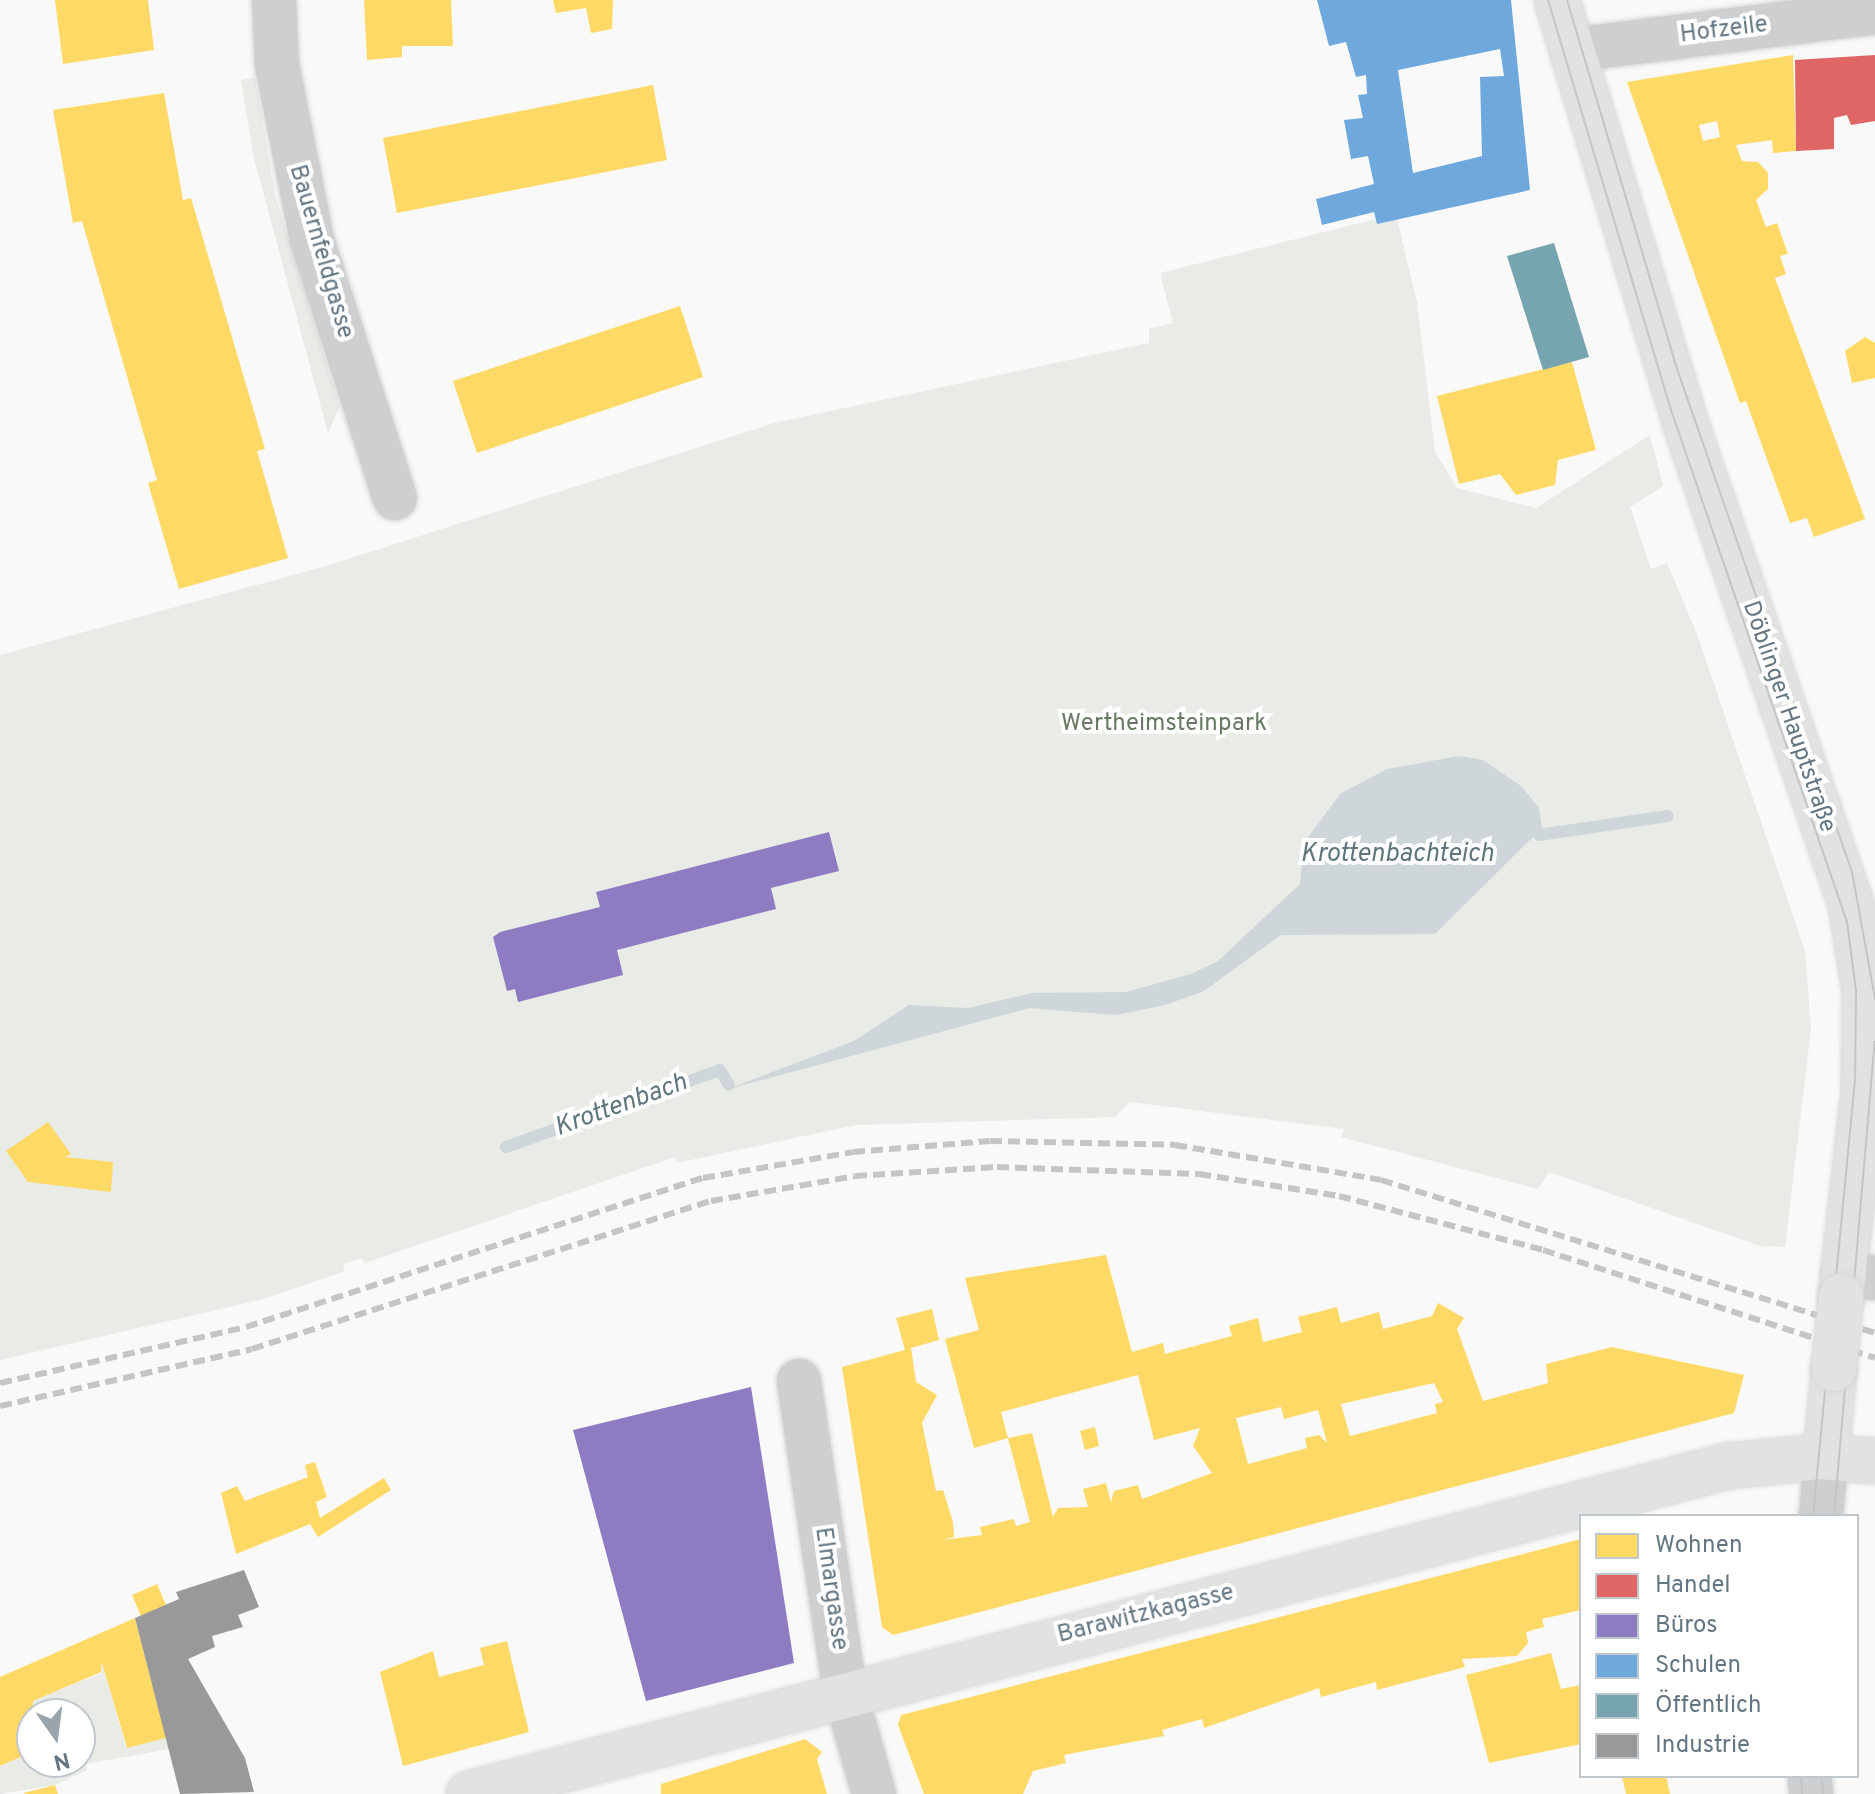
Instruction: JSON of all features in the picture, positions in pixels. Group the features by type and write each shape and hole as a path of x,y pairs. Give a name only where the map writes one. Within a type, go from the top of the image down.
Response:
{"main road":[{"name":"Döblinger Hauptstraße","path":"1557,0 1685,422 1851,904 1865,991 1864,1091 1853,1282 1834,1369 1826,1457"},
{"name":"Barawitzkagasse","path":"469,1794 845,1692 1727,1466 1826,1457 1875,1461"}],"street":[{"name":"Bauernfeldgasse","path":"274,0 277,65 312,240 395,498"},
{"name":"Hofzeile","path":"1572,50 1875,12"},
{"name":"Elmargasse","path":"799,1381 845,1692 874,1794"},
{"path":"1821,1514 1826,1457"}],"green space":[{"path":"255,78 276,199 340,406 328,433 254,158 241,80"},
{"name":"Wertheimsteinpark","path":"1376,219 1397,219 1417,302 1435,452 1457,488 1536,508 1650,435 1663,486 1630,507 1651,569 1667,563 1697,634 1805,951 1811,1029 1785,1247 1760,1246 1549,1172 1538,1189 1341,1137 1344,1129 1130,1102 1115,1117 856,1125 677,1163 675,1157 365,1263 362,1258 343,1264 345,1271 264,1299 0,1360 0,655 326,566 774,423 1149,343 1149,329 1173,323 1160,273"},
{"path":"102,1663 126,1747 166,1738 169,1749 96,1762 96,1698 40,1698 101,1673"},
{"path":"16,1759 16,1778 70,1778 55,1785 0,1794 0,1766"}],"water":[{"name":"Krottenbachteich","path":"1459,756 1483,760 1521,786 1539,808 1542,828 1435,934 1281,935 1204,991 1165,1005 1116,1015 1030,1008 728,1089 854,1041 909,1005 968,1008 1032,993 1126,992 1191,974 1218,961 1300,884 1304,843 1340,794 1387,769"}],"building: Wohnen":[{"path":"55,0 148,0 154,50 63,64"},
{"path":"364,0 451,0 453,46 402,46 402,57 367,60"},
{"path":"553,0 613,0 612,29 591,33 586,8 556,13"},
{"path":"1793,55 1796,151 1773,153 1772,140 1736,145 1742,161 1758,162 1768,173 1768,189 1756,200 1766,227 1777,223 1788,254 1780,256 1786,274 1775,278 1865,519 1814,537 1807,518 1790,523 1746,401 1740,403 1627,82","holes":["1717,121 1720,137 1703,141 1699,125"]},
{"path":"653,85 667,160 397,213 383,138"},
{"path":"164,93 183,200 191,198 265,449 257,451 288,558 179,589 148,483 157,480 82,221 73,223 53,110"},
{"path":"680,306 703,377 477,453 453,381"},
{"path":"1865,337 1875,343 1875,378 1852,383 1845,351"},
{"path":"1572,362 1596,450 1558,460 1555,485 1516,495 1500,474 1459,484 1437,396"},
{"path":"48,1122 71,1154 65,1157 113,1162 111,1192 28,1182 6,1151"},
{"path":"1106,1255 1132,1352 1163,1343 1165,1354 1232,1336 1229,1326 1258,1318 1263,1342 1302,1332 1298,1317 1337,1307 1341,1323 1379,1312 1383,1329 1432,1316 1438,1303 1464,1318 1457,1329 1483,1401 1548,1383 1546,1364 1612,1347 1744,1375 1734,1413 893,1635 882,1627 842,1367 905,1350 896,1318 932,1309 939,1340 911,1348 916,1382 937,1395 922,1423 936,1491 943,1490 953,1522 954,1537 942,1540 982,1535 980,1527 1014,1519 1016,1526 1030,1522 1008,1438 974,1448 945,1339 979,1330 965,1278","holes":["1138,1375 1154,1440 1200,1428 1193,1446 1212,1473 1142,1499 1138,1485 1114,1491 1111,1502 1106,1483 1083,1489 1088,1507 1058,1508 1053,1517 1032,1433 1008,1438 1001,1412","1434,1383 1443,1402 1435,1404 1437,1413 1350,1436 1341,1404","1281,1407 1284,1419 1318,1410 1327,1443 1319,1435 1305,1438 1307,1448 1248,1464 1236,1418"]},
{"path":"1095,1427 1099,1446 1085,1450 1080,1431"},
{"path":"315,1462 327,1497 316,1502 320,1518 384,1478 391,1490 318,1537 310,1524 236,1554 221,1493 237,1486 245,1501 308,1477 305,1465"},
{"path":"1579,1540 1579,1610 1542,1619 1544,1627 1526,1632 1528,1643 1517,1656 1462,1659 1465,1667 1377,1690 1376,1682 1321,1697 1319,1688 1204,1728 1202,1719 1162,1730 1164,1736 1064,1755 1066,1763 1033,1771 1023,1794 924,1794 898,1725 901,1715"},
{"path":"157,1584 166,1605 141,1616 132,1595"},
{"path":"135,1618 166,1738 127,1748 102,1663 101,1672 40,1698 16,1698 16,1759 0,1766 0,1677"},
{"path":"507,1641 529,1732 403,1766 380,1672 433,1651 439,1677 484,1665 480,1648"},
{"path":"1551,1653 1561,1689 1579,1685 1579,1744 1489,1763 1466,1675"},
{"path":"805,1739 822,1752 817,1759 827,1794 661,1794 661,1784"},
{"path":"1622,1778 1666,1778 1670,1794 1626,1794"},
{"path":"55,1785 58,1794 24,1794 24,1793"}],"building: Handel":[{"path":"1875,55 1875,121 1851,125 1847,115 1834,118 1834,149 1796,151 1795,60"}],"building: Büros":[{"path":"829,832 839,871 771,888 776,909 617,950 623,975 518,1002 515,989 507,991 493,937 500,932 600,907 596,892"},
{"path":"751,1387 794,1663 646,1701 573,1430"}],"building: Schulen":[{"path":"1317,0 1511,0 1530,190 1377,224 1374,212 1322,225 1316,199 1374,184 1368,156 1351,159 1344,120 1363,118 1358,95 1367,94 1366,75 1356,77 1346,42 1329,46","holes":["1500,49 1504,76 1480,77 1482,156 1413,173 1398,70"]}],"building: Öffentlich":[{"path":"1554,243 1589,357 1543,370 1507,256"}],"building: Industrie":[{"path":"244,1570 259,1607 238,1615 243,1627 212,1636 215,1647 188,1659 245,1758 254,1792 180,1794 135,1618 179,1599 176,1592"}],"waterway":[{"path":"1539,835 1668,816"},
{"name":"Krottenbach","path":"506,1147 720,1070 729,1085"}],"tram line":[{"path":"1548,0 1671,410 1847,922 1856,990 1855,1080 1813,1514"},
{"path":"1567,0 1674,360 1852,872 1875,999"},
{"path":"1834,1514 1875,1042"},
{"path":"1801,1778 1802,1794"},
{"path":"1822,1778 1823,1794"}],"railway":[{"path":"0,1383 246,1327 703,1178 853,1152 990,1141 1175,1145 1381,1180 1875,1333"},
{"path":"0,1406 252,1349 711,1201 855,1176 997,1167 1199,1174 1339,1196 1543,1250 1875,1358"}]}
